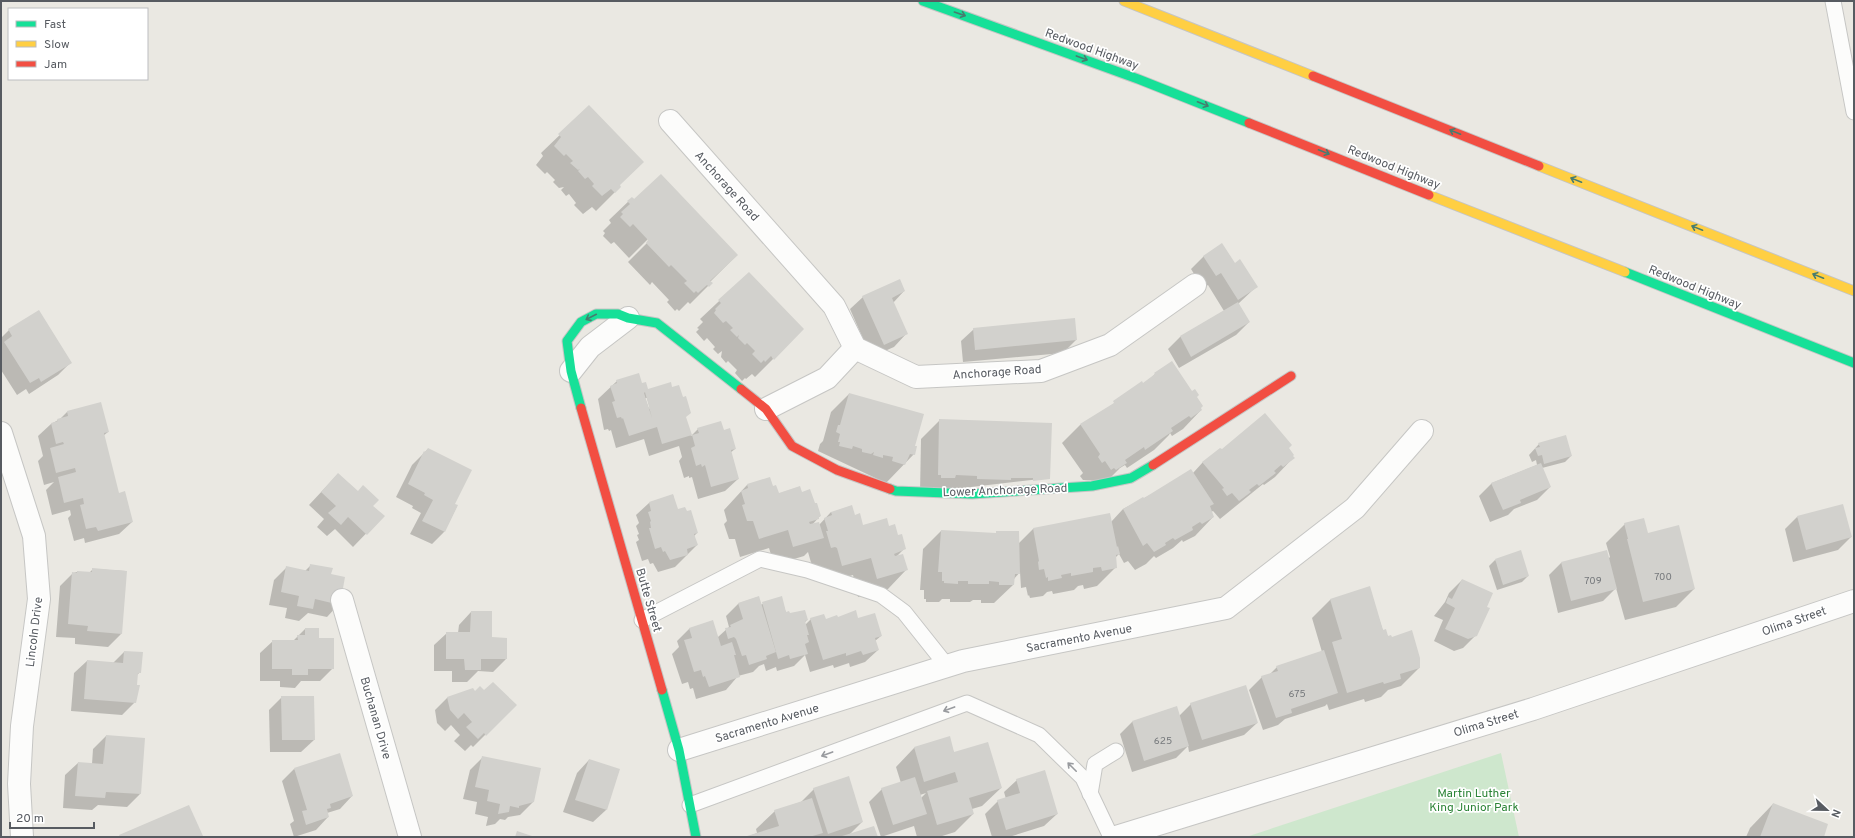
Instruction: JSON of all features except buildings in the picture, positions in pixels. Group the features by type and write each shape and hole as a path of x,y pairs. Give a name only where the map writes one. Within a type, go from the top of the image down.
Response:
{"main road":[{"name":"Redwood Highway","path":"923,1 1138,79 1854,363"},
{"path":"1124,1 1854,291"},
{"name":"Lower Anchorage Road","path":"628,318 657,323 766,409 792,446 837,470 896,491 972,494 1085,487 1131,478 1180,449 1291,376"},
{"name":"Butte Street","path":"570,372 679,750 696,837"}],"street":[{"name":"Anchorage Road","path":"670,121 834,306 855,348 916,377 1041,371 1110,344 1194,285"},
{"name":"Lower Anchorage Road","path":"570,372 590,347 628,318"},
{"path":"766,409 827,378 855,348"},
{"name":"Sacramento Avenue","path":"679,750 963,661 1226,608 1355,508 1422,431"},
{"name":"Lincoln Drive","path":"1,432 34,536 39,599 22,726 19,784 22,837"},
{"name":"Buchanan Drive","path":"342,600 410,837"},
{"name":"Olima Street","path":"1116,837 1533,709 1854,601"}],"lane":[{"path":"1833,1 1854,112"},
{"path":"642,620 760,559 807,570 881,595 904,612 947,666"},
{"path":"690,805 967,703 1039,734 1083,778 1111,837"},
{"path":"1090,794 1095,764 1116,751"}],"green space":[{"name":"Martin Luther King Junior Park","path":"1501,753 1519,837 1246,837"}],"traffic: fast":[{"path":"923,1 1138,79 1249,123"},
{"path":"1625,272 1854,363"},
{"path":"581,408 571,371 567,341 581,322 596,314 618,314 628,318 657,323 741,389"},
{"path":"890,489 896,491 972,494 1092,486 1131,478 1153,465"},
{"path":"662,690 679,750 696,837"}],"traffic: slow":[{"path":"1124,1 1313,76"},
{"path":"1539,166 1854,291"},
{"path":"1429,195 1625,272"}],"traffic: jam":[{"path":"1313,76 1539,166"},
{"path":"1249,123 1429,195"},
{"path":"1153,465 1291,376"},
{"path":"741,389 766,409 792,446 837,470 890,489"},
{"path":"581,408 662,690"}]}
